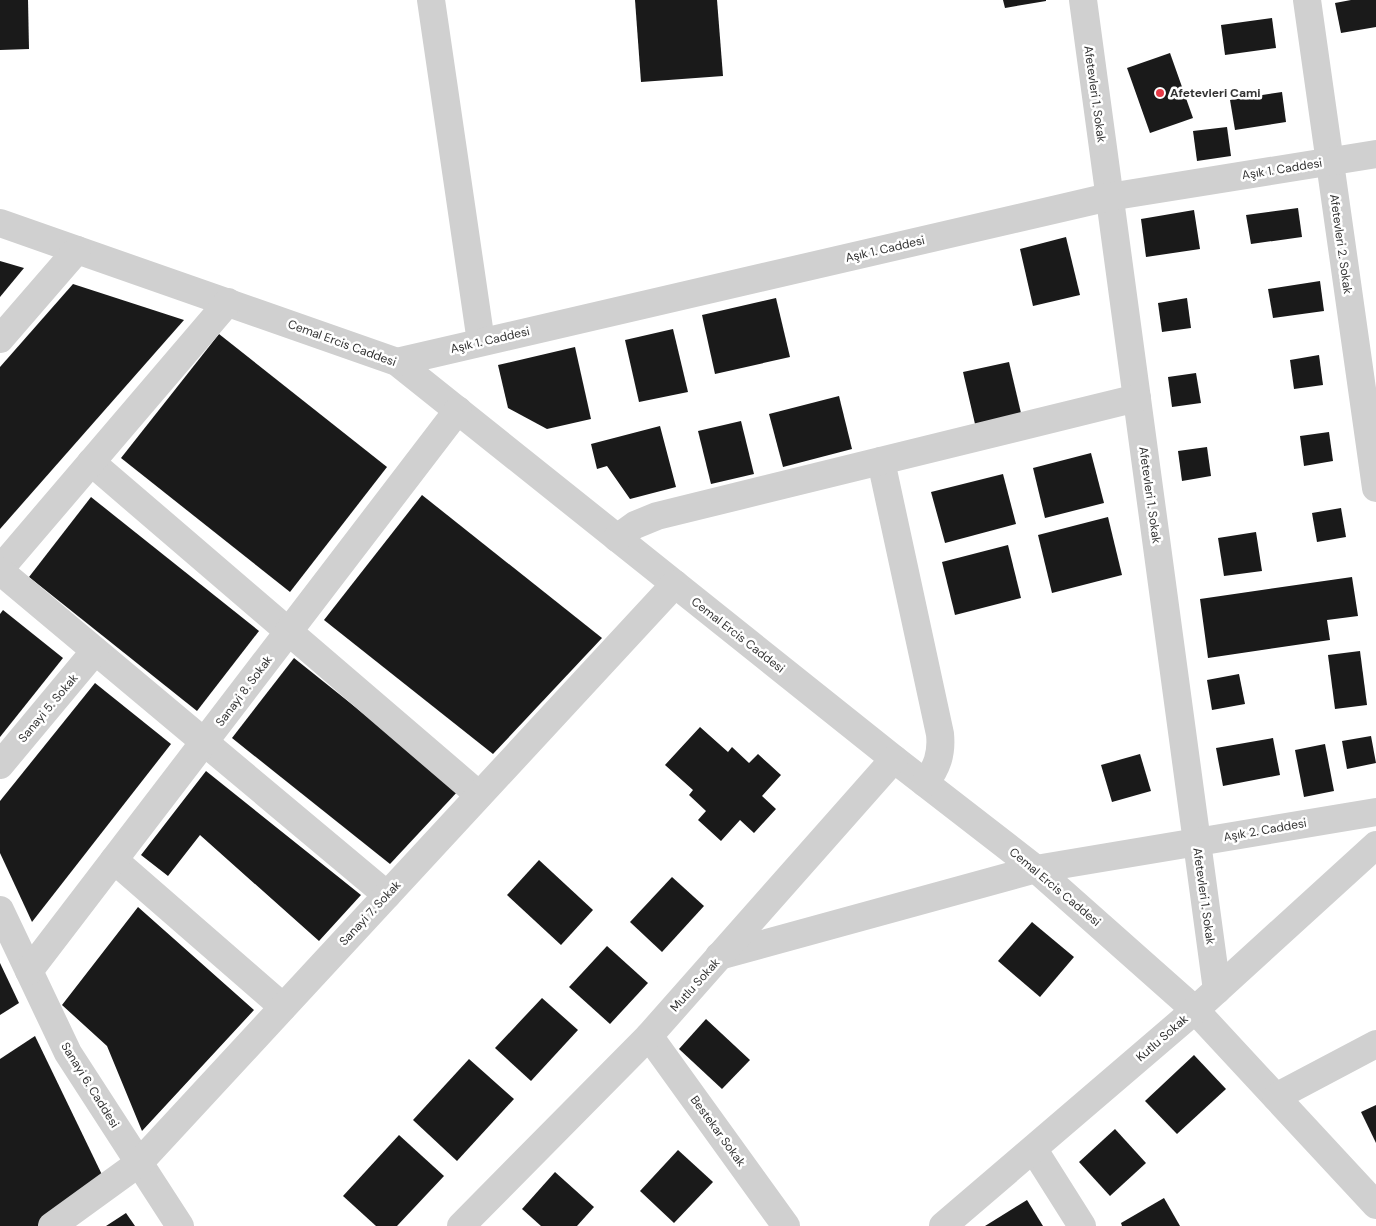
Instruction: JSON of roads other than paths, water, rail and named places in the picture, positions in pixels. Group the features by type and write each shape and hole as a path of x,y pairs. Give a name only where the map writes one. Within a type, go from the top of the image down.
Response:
{"street":[{"path":"431,0 481,342"},
{"name":"Afetevleri 1. Sokak","path":"1082,0 1217,990"},
{"name":"Afetevleri 2. Sokak","path":"1307,0 1376,488"},
{"name":"Aşık 1. Caddesi","path":"397,362 1109,197 1376,154"},
{"name":"Cemal Ercis Caddesi","path":"0,223 397,362 894,759 1036,869 1195,1010 1373,1197"},
{"path":"0,339 77,250"},
{"path":"228,302 0,570 387,895"},
{"path":"617,538 635,525 657,516 1137,398"},
{"name":"Sanayi 8. Sokak","path":"29,971 458,410"},
{"path":"882,461 940,734 939,759 934,772 925,783"},
{"path":"91,462 479,795"},
{"name":"Sanayi 7. Sokak","path":"52,1226 139,1163 674,584"},
{"name":"Sanayi 5. Sokak","path":"0,765 95,651"},
{"path":"719,956 894,759"},
{"name":"Aşık 2. Caddesi","path":"1036,869 1376,812"},
{"name":"Kutlu Sokak","path":"943,1226 1034,1150 1195,1010 1376,845"},
{"path":"114,860 283,1008"},
{"name":"Mutlu Sokak","path":"461,1226 649,1036 719,956 1036,869"},
{"name":"Sanayi 6. Caddesi","path":"0,910 68,1053 180,1226"},
{"name":"Bestekar Sokak","path":"649,1036 786,1226"},
{"path":"1276,1097 1376,1044"},
{"path":"1034,1150 1082,1226"}],"place":[{"name":"Afetevleri Cami","path":"1160,93"}]}
